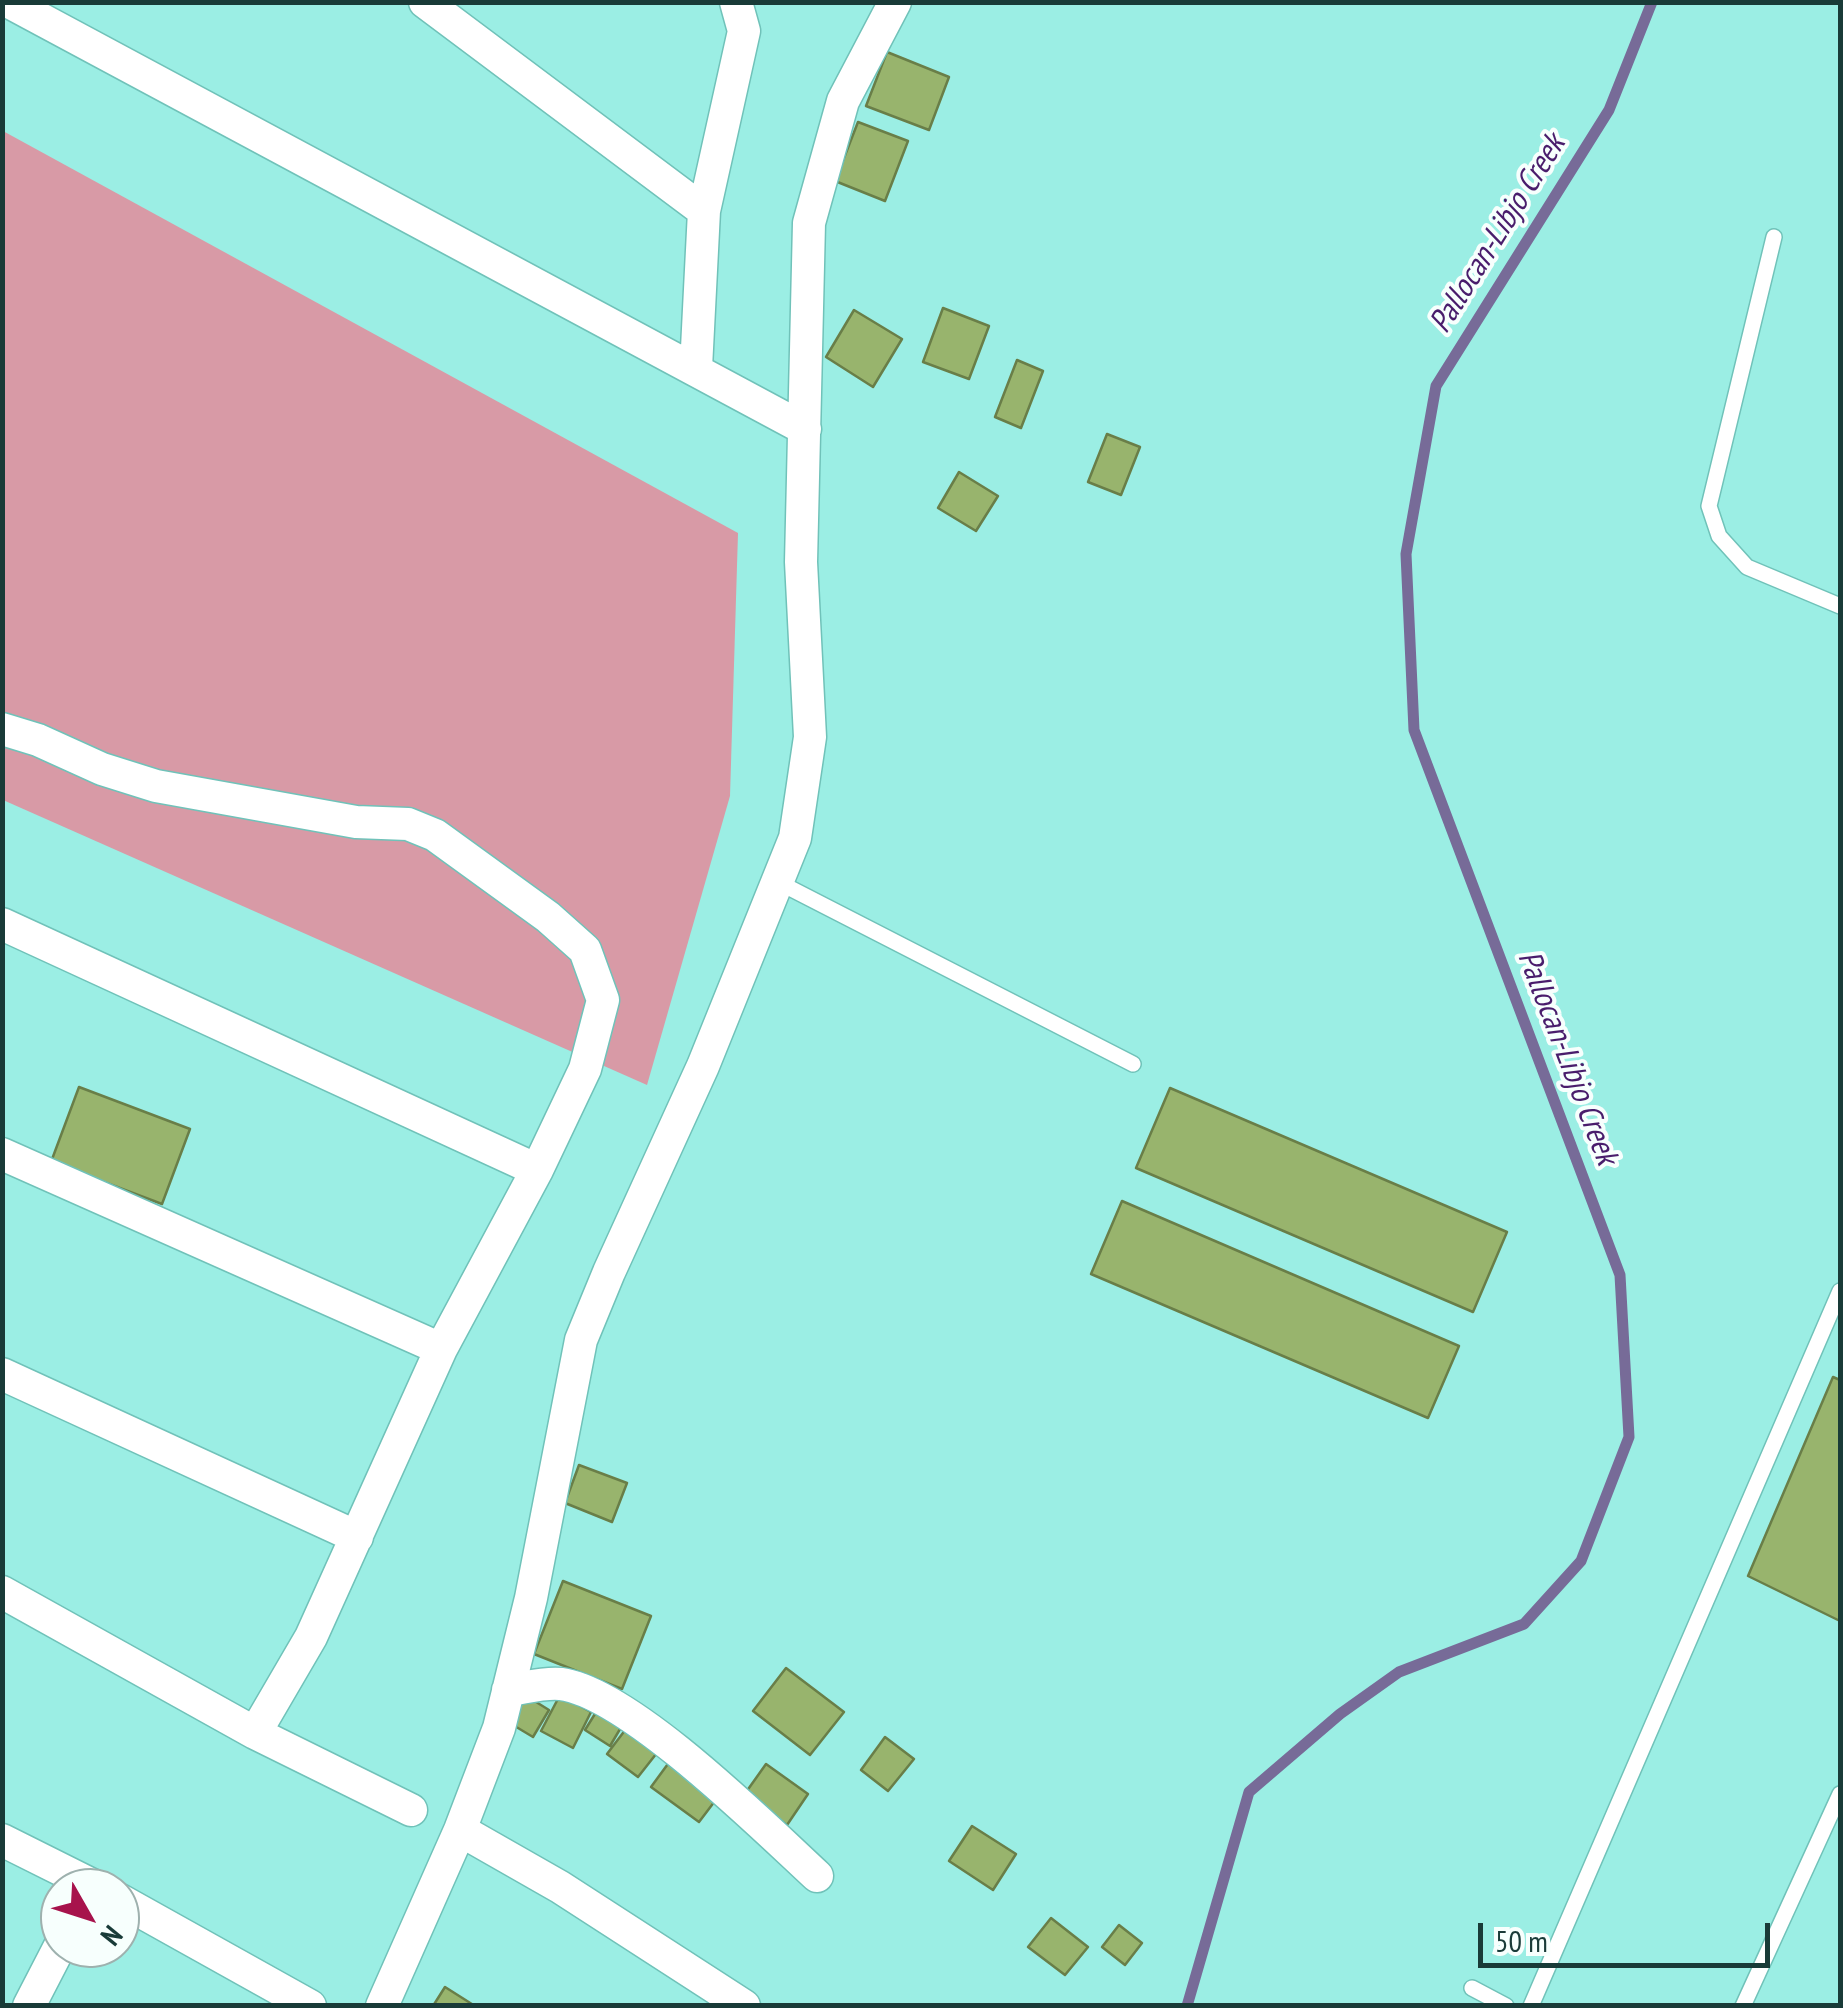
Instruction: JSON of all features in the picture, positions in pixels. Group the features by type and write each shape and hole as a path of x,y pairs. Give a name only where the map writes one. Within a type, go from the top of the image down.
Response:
{"street":[{"path":"9,2 805,429"},
{"path":"426,2 704,211"},
{"path":"696,368 704,211 744,31 736,2"},
{"path":"382,2006 460,1830 498,1728 532,1598 581,1340 703,1066 795,838 810,737 802,562 809,223 843,101 895,2"},
{"path":"2,729 38,740 102,770 156,786 356,822 408,824 435,834 585,950 603,1000 585,1068 537,1170 441,1349 310,1636 254,1732"},
{"path":"2,924 537,1170"},
{"path":"2,1154 441,1349"},
{"path":"2,1374 357,1537"},
{"path":"2,1592 254,1732 411,1810"},
{"path":"508,1690 561,1684 611,1702 724,1790 817,1876"},
{"path":"460,1830 626,1929 744,2006"},
{"path":"2,1840 57,1868"},
{"path":"140,1912 310,2006"},
{"path":"29,2006 49,1968"}],"lane":[{"path":"1774,237 1709,506 1719,536 1746,567 1840,606"},
{"path":"778,882 1133,1064"},
{"path":"1532,2006 1840,1291"},
{"path":"1824,1332 1840,1338"},
{"path":"1743,2006 1840,1794"},
{"path":"1472,1988 1506,2006"}],"shaded area":[{"path":"3,131 738,533 730,796 647,1085 3,800"}],"building":[{"path":"887,52 949,77 929,130 866,106"},
{"path":"858,122 908,141 885,201 835,181"},
{"path":"943,308 989,326 969,379 923,362"},
{"path":"854,310 902,339 873,387 826,357"},
{"path":"1017,360 1043,371 1021,428 995,417"},
{"path":"1107,434 1140,447 1121,495 1088,482"},
{"path":"959,472 998,496 976,531 938,508"},
{"path":"79,1087 190,1129 162,1204 51,1162"},
{"path":"1170,1088 1507,1232 1473,1312 1136,1168"},
{"path":"1122,1201 1459,1346 1428,1418 1091,1274"},
{"path":"1833,1377 1840,1380 1840,1621 1748,1576"},
{"path":"579,1465 627,1483 612,1522 565,1503"},
{"path":"563,1581 651,1616 622,1689 534,1654"},
{"path":"786,1668 844,1712 810,1755 753,1711"},
{"path":"520,1692 549,1710 533,1737 503,1719"},
{"path":"560,1695 591,1712 573,1748 541,1731"},
{"path":"598,1709 623,1724 610,1746 585,1730"},
{"path":"629,1725 660,1749 638,1777 607,1754"},
{"path":"885,1737 914,1759 888,1791 861,1770"},
{"path":"673,1757 721,1793 699,1822 651,1787"},
{"path":"766,1764 808,1794 787,1825 744,1795"},
{"path":"972,1826 1016,1854 993,1890 949,1861"},
{"path":"1051,1918 1088,1947 1065,1975 1028,1947"},
{"path":"1119,1925 1142,1943 1125,1965 1102,1947"},
{"path":"445,1987 475,2006 433,2006"}],"waterway":[{"name":"Pallocan-Libjo Creek","path":"1187,2006 1249,1792 1340,1714 1399,1672 1524,1624 1581,1561 1629,1437 1620,1275 1414,730 1406,554 1436,386 1609,110 1652,2"}]}
